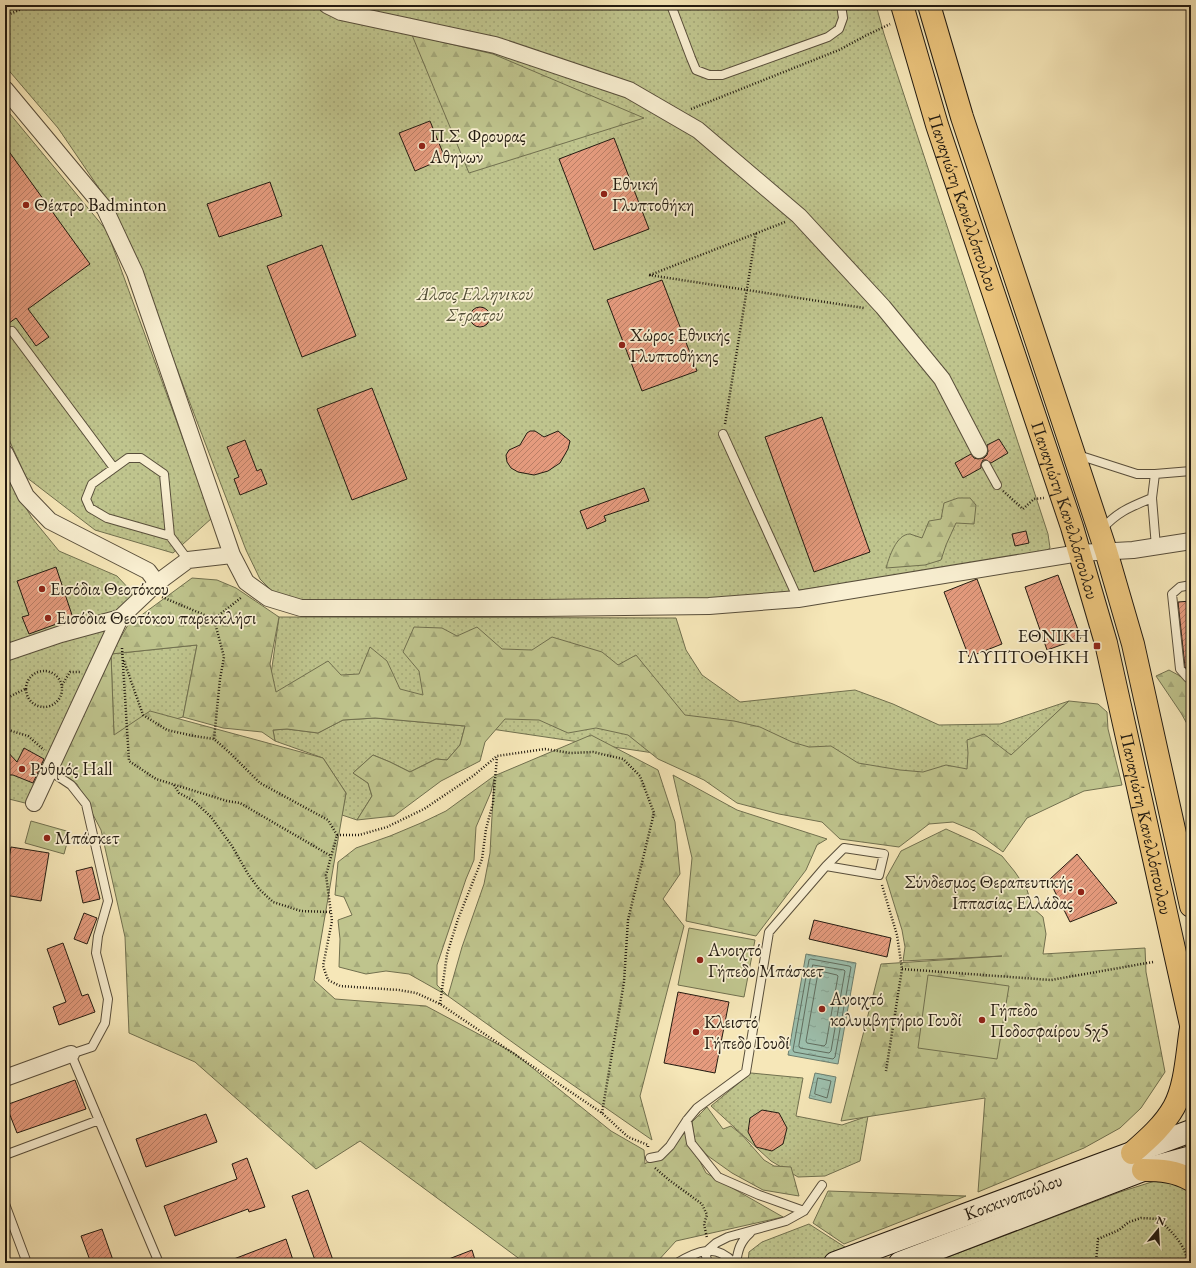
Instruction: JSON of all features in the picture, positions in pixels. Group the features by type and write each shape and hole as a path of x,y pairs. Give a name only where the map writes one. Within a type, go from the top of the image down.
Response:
{"main road":[{"name":"Παναγιώτη Κανελλόπουλου","path":"929,5 962,117 1103,542 1133,644 1191,906"},
{"name":"Παναγιώτη Κανελλόπουλου","path":"903,11 937,125 1068,514 1108,650 1191,1027"},
{"path":"1191,1027 1182,1086 1175,1106 1138,1161 1181,1174 1191,1180"},
{"name":"Κοκκινοπούλου","path":"900,1263 1138,1161 1191,1131"},
{"name":"Κοκκινοπούλου","path":"835,1263 1138,1161 1191,1157"}],"street":[{"path":"327,5 341,12 495,45 629,90 698,130 799,216 887,311 942,379 978,450"},
{"path":"5,89 105,209 135,273 232,555 246,582 268,598 301,608 701,606 798,599 1079,554 1103,542 1133,550 1191,541"},
{"path":"5,453 26,496 50,521 148,571 153,587"},
{"path":"34,803 120,618 153,587 188,560 232,555"},
{"path":"5,653 61,634 120,618"},
{"path":"5,1078 71,1054"}],"lane":[{"path":"671,5 696,70 709,75 722,75 828,37 839,29 843,18 841,5"},
{"path":"12,331 114,468"},
{"path":"723,434 798,599"},
{"path":"1073,454 1137,474 1191,471"},
{"path":"170,536 107,518 90,508 86,499 92,484 128,458 141,458 164,474 170,536 188,560"},
{"path":"986,465 997,485"},
{"path":"1155,474 1152,498 1156,547"},
{"path":"1103,542 1110,521 1124,510 1152,498"},
{"path":"1191,585 1180,587 1172,594 1180,669 1188,678 1191,679"},
{"path":"52,766 71,785 86,804 108,901 98,936 96,953 108,999 105,1023 92,1047 71,1054 159,1263"},
{"path":"650,1158 660,1156 670,1146 687,1120 697,1108 746,1072 769,932 826,866 844,848 884,854 880,875 826,866"},
{"path":"5,1155 99,1120"},
{"path":"687,1120 691,1143 718,1176 759,1195 804,1211"},
{"path":"677,1263 691,1255 708,1250 716,1243 728,1237 786,1221 804,1211 822,1185"},
{"path":"5,1204 27,1263"},
{"path":"708,1250 719,1252 735,1263 740,1244 752,1231"},
{"path":"708,1250 706,1256 708,1263"},
{"path":"684,1263 689,1263"}],"path":[{"path":"5,16 31,5"},
{"path":"674,116 839,50 865,36 903,11"},
{"path":"799,216 649,275 887,311"},
{"path":"723,434 756,233"},
{"path":"997,485 1024,509 1034,499 1050,498"},
{"path":"153,587 214,619 224,657 220,679 214,739"},
{"path":"214,619 253,587"},
{"path":"331,856 240,803 228,801 156,779 129,761 123,658 144,715 166,730 214,739 260,783 328,820 337,835 326,875 332,921 324,966 328,980 340,986 399,990 416,993 440,1004 602,1113 628,1137 648,1146 651,1165 702,1204 707,1216 704,1224 708,1250"},
{"path":"45,670 51,672 60,680 62,685 60,697 56,703 51,706 39,707 29,700 25,689 26,682 33,673 45,670"},
{"path":"5,699 25,689"},
{"path":"5,729 28,736 52,766"},
{"path":"337,835 359,835 386,827 424,809 473,776 497,756 546,749 570,753 594,752 623,759 640,776 654,813 628,920 624,982 602,1113"},
{"path":"440,1004 447,954 458,919 482,859 486,829 493,803 497,756"},
{"path":"174,785 179,793 194,801 211,817 232,846 248,874 259,889 273,902 301,910 330,912"},
{"path":"880,875 885,899 897,935 902,969 886,1071"},
{"path":"902,969 1051,980 1153,962"},
{"path":"1096,1263 1098,1239 1119,1230 1129,1222 1141,1218 1159,1219 1180,1241 1187,1256 1188,1263"}],"green space":[{"name":"Άλσος Ελληνικού Στρατού","path":"15,5 876,5 884,34 1048,534 1050,548 1045,552 1004,560 800,590 701,601 302,603 277,596 260,579 246,550 156,314 107,200 58,128 5,66 5,9"},
{"path":"412,35 493,54 644,118 469,173"},
{"path":"5,108 107,231 212,518 173,553 95,530 26,477 5,431"},
{"path":"5,473 32,518 59,551 117,576 132,592 129,609 5,657"},
{"path":"958,498 970,498 976,505 974,524 956,523 941,560 925,565 886,568 894,547 901,538 910,534 922,538 929,521 941,519 944,503"},
{"path":"192,578 217,580 236,588 279,617 270,664 276,692 328,661 341,675 359,674 370,647 387,661 400,689 423,695 419,671 403,652 414,627 442,628 457,636 477,627 502,649 532,650 552,637 602,652 618,665 636,655 685,715 734,721 760,727 792,742 809,747 831,746 858,763 900,770 923,772 946,765 967,769 967,740 984,734 1011,755 1069,701 1098,704 1107,712 1108,729 1122,785 1084,791 1027,818 1003,852 975,831 953,822 929,824 899,847 840,839 822,822 779,814 737,803 704,780 658,759 628,735 596,728 568,733 539,720 505,719 485,742 480,761 441,781 394,816 357,820 372,796 368,783 353,773 373,755 410,772 436,759 447,760 460,745 465,726 375,718 343,720 318,733 287,729 273,730 275,741 262,732 223,728 183,717 197,645 111,654 128,625"},
{"path":"279,617 676,618 686,650 702,675 740,702 855,690 893,704 939,725 1000,724 1069,701 965,799 268,696"},
{"path":"110,626 29,804 5,798 5,661"},
{"path":"197,645 183,717 114,736 111,654"},
{"path":"111,654 114,735 150,711 323,758 346,793 314,980 335,999 426,1006 514,1053 611,1131 644,1150 645,1164 685,1133 706,1173 783,1217 676,1241 656,1263 525,1263 360,1141 316,1169 195,1062 129,1033 125,937 101,830 77,784 58,770"},
{"path":"1169,670 1191,682 1191,731 1181,713 1156,676"},
{"path":"375,718 465,726 460,745 447,760 436,759 410,772 373,755 353,773 368,783 372,796 357,820 342,815 346,793 323,758 275,741 273,730 287,729 318,733 343,720"},
{"path":"591,735 658,770 675,822 680,874 663,899 684,926 640,1096 652,1140 448,996 409,974 386,971 366,974 339,967 340,939 338,920 352,915 344,897 335,895 338,862 356,848 390,836 446,811 494,776","holes":["494,779 490,853 484,884 462,947 448,996 437,985 437,965 466,879 474,860 476,827 491,792"]},
{"path":"673,775 737,810 827,839 817,845 806,870 756,936 686,921 692,858"},
{"name":"Μπάσκετ","path":"31,821 70,832 64,854 25,843"},
{"path":"946,829 1002,856 1015,872 1027,890 1033,908 1043,917 1046,934 1043,954 1145,948 1146,972 1165,1072 1141,1108 1120,1128 1084,1148 978,1192 985,1098 841,1121 881,964 1002,956 903,961 905,947 902,930 886,878 901,851"},
{"path":"689,928 755,940 744,997 678,985"},
{"path":"928,975 1009,986 997,1059 918,1048"},
{"path":"751,1073 803,1078 796,1116 842,1125 868,1116 860,1161 825,1176 798,1177 771,1161 711,1106"},
{"path":"707,1107 723,1129 731,1126 742,1135 764,1160 774,1166 791,1167 799,1196 763,1190 732,1173 708,1156 695,1142 692,1122"},
{"path":"1158,1180 1176,1182 1191,1189 1191,1263 932,1263 1120,1192"},
{"path":"828,1191 966,1196 844,1244 813,1223"},
{"path":"809,1224 848,1249 813,1263 748,1263 749,1252 762,1242"}],"water":[{"name":"Ανοιχτό κολυμβητήριο Γουδί","path":"806,954 856,963 838,1064 788,1055"},
{"path":"815,1073 836,1077 831,1103 809,1098"}],"building":[{"name":"Π.Σ. Φρουρας Αθηνων","path":"430,121 445,158 415,171 399,133"},
{"name":"Εθνική Γλυπτοθήκη","path":"614,138 649,229 594,250 559,159"},
{"name":"Θέατρο Badminton","path":"5,146 90,264 28,309 49,337 36,346 16,318 5,326"},
{"path":"270,182 282,216 219,237 207,204"},
{"path":"322,245 356,336 302,357 267,266"},
{"path":"662,280 697,371 642,391 607,300"},
{"path":"480,307 487,310 490,317 487,324 480,327 473,324 470,317 473,310"},
{"path":"372,388 407,479 352,500 317,409"},
{"path":"822,417 870,552 814,572 765,437"},
{"path":"530,431 535,431 544,437 558,431 570,441 568,449 560,463 548,471 534,475 518,472 511,468 507,462 506,455 509,450 520,445 527,433"},
{"path":"999,439 1008,453 991,463 983,460 981,468 963,478 955,463 971,454 974,458 984,458 988,451 987,445"},
{"path":"245,440 257,471 261,469 267,484 240,495 234,479 239,477 227,447"},
{"path":"644,488 649,501 604,516 606,521 587,529 580,511"},
{"path":"1026,531 1029,543 1015,546 1012,534"},
{"path":"56,567 73,618 29,634 22,617 29,615 17,581"},
{"path":"1058,575 1081,638 1047,650 1025,587"},
{"path":"977,579 1002,644 969,657 944,592"},
{"path":"1191,601 1191,669 1188,670 1185,667 1178,602"},
{"name":"Ρυθμός Hall","path":"24,748 44,759 33,783 13,775 5,775 5,749 17,762"},
{"path":"11,847 49,853 41,901 5,895 5,882"},
{"name":"Σύνδεσμος Θεραπευτικής Ιππασίας Ελλάδας","path":"1077,854 1117,903 1070,922 1049,880"},
{"path":"92,867 100,899 83,903 76,871"},
{"path":"84,913 97,918 87,944 74,939"},
{"path":"814,920 891,938 887,957 809,939"},
{"path":"63,943 82,996 88,994 95,1012 59,1025 53,1007 66,1002 47,949"},
{"name":"Κλειστό Γήπεδο Γουδί","path":"678,992 729,1002 715,1073 664,1063"},
{"path":"75,1080 86,1109 17,1133 6,1105"},
{"path":"762,1110 779,1113 787,1128 783,1144 772,1151 756,1147 748,1132 750,1118"},
{"path":"206,1114 217,1142 146,1167 136,1139"},
{"path":"247,1158 265,1207 249,1212 248,1209 175,1236 164,1206 237,1179 232,1164"},
{"path":"308,1190 334,1263 316,1263 292,1196"},
{"path":"102,1229 114,1263 91,1263 81,1236"},
{"path":"286,1239 294,1263 226,1263 226,1262"},
{"path":"472,1250 476,1263 441,1263 441,1262"}],"place":[{"name":"Π.Σ. Φρουρας Αθηνων","path":"422,146"},
{"name":"Εθνική Γλυπτοθήκη","path":"604,194"},
{"name":"Θέατρο Badminton","path":"26,205"},
{"name":"Χώρος Εθνικής Γλυπτοθήκης","path":"622,345"},
{"name":"Εισόδια Θεοτόκου","path":"42,589"},
{"name":"Εισόδια Θεοτόκου παρεκκλήσι","path":"48,618"},
{"name":"ΕΘΝΙΚΗ ΓΛΥΠΤΟΘΗΚΗ","path":"1097,646"},
{"name":"Ρυθμός Hall","path":"22,769"},
{"name":"Μπάσκετ","path":"47,838"},
{"name":"Σύνδεσμος Θεραπευτικής Ιππασίας Ελλάδας","path":"1081,892"},
{"name":"Ανοιχτό Γήπεδο Μπάσκετ","path":"700,960"},
{"name":"Ανοιχτό κολυμβητήριο Γουδί","path":"822,1009"},
{"name":"Γήπεδο Ποδοσφαίρου 5χ5","path":"982,1020"},
{"name":"Κλειστό Γήπεδο Γουδί","path":"696,1032"}]}
